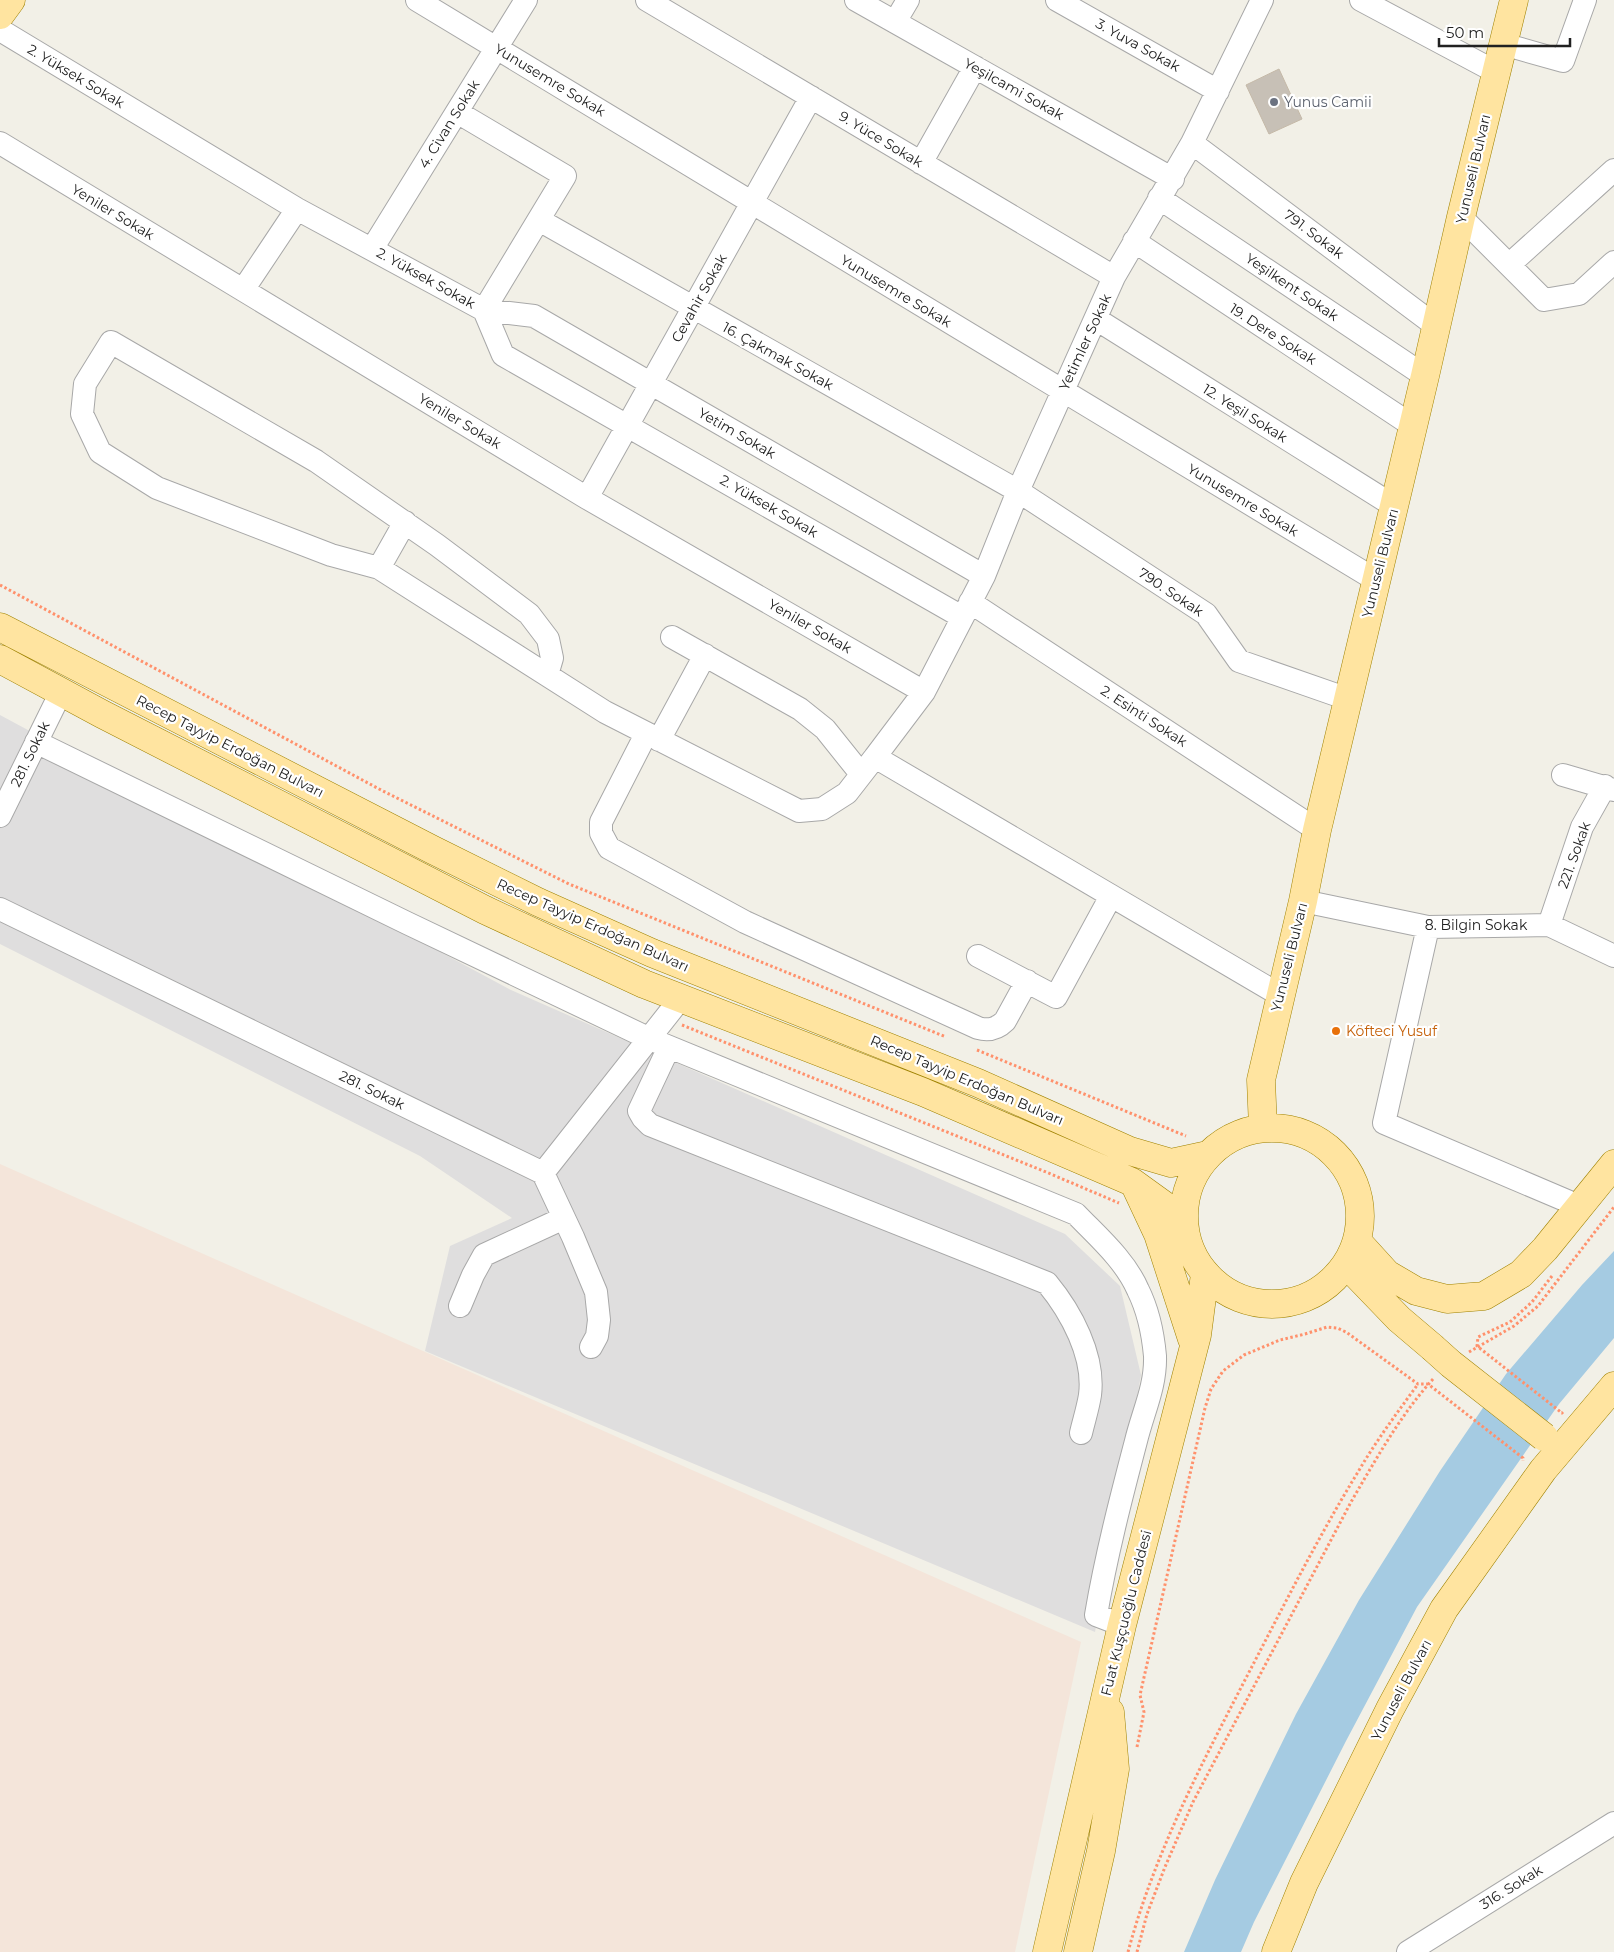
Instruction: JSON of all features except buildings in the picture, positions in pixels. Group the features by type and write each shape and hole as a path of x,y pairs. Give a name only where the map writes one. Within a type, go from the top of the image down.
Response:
{"main road":[{"path":"0,15 11,0"},
{"name":"Yunuseli Bulvarı","path":"1263,1128 1261,1080 1304,901 1317,830 1514,0"},
{"name":"Recep Tayyip Erdoğan Bulvarı","path":"0,627 433,850 538,902 652,954 978,1083 1130,1151 1171,1163 1198,1146"},
{"name":"Recep Tayyip Erdoğan Bulvarı","path":"0,659 60,692 485,910 644,984 923,1092 1134,1184 1168,1208 1185,1231"},
{"path":"1263,1128 1286,1128 1309,1135 1324,1144 1338,1156 1348,1171 1356,1188 1360,1205 1360,1223 1352,1253 1336,1277 1313,1294 1299,1300 1280,1304 1260,1303 1241,1298 1214,1283 1204,1274 1190,1249 1185,1231 1184,1214 1187,1192 1195,1172 1198,1146 1220,1144 1241,1133 1263,1128"},
{"path":"1352,1253 1416,1291 1447,1299 1484,1296 1521,1274 1545,1248 1614,1164"},
{"path":"1134,1184 1158,1234 1194,1345"},
{"path":"1352,1253 1399,1319 1442,1356 1553,1443"},
{"name":"Fuat Kuşçuoğlu Caddesi","path":"1047,1952 1122,1625 1194,1345 1204,1274"},
{"name":"Yunuseli Bulvarı","path":"1276,1952 1304,1883 1390,1709 1444,1609 1543,1470 1553,1443 1614,1386"},
{"path":"1078,1952 1101,1851 1115,1770 1107,1688"}],"street":[{"name":"Yunusemre Sokak","path":"418,0 752,204 1376,580"},
{"name":"4. Civan Sokak","path":"372,249 526,0"},
{"name":"9. Yüce Sokak","path":"648,0 1114,278"},
{"name":"Yeşilcami Sokak","path":"856,0 1173,179"},
{"path":"895,22 908,0"},
{"name":"3. Yuva Sokak","path":"1058,0 1218,91"},
{"name":"Yetimler Sokak","path":"405,522 316,461 111,342 85,384 82,414 100,452 157,488 331,554 379,568 604,712 799,811 822,809 847,793 924,692 984,576 1018,491 1114,278 1159,198 1173,179 1262,0"},
{"path":"1361,0 1496,72"},
{"path":"1503,44 1563,61 1585,0"},
{"name":"2. Yüksek Sokak","path":"0,30 297,208 484,310 503,355 966,610"},
{"path":"921,163 975,67"},
{"name":"Cevahir Sokak","path":"587,498 811,97"},
{"path":"457,112 565,176 484,310"},
{"name":"Yeniler Sokak","path":"0,143 587,498 924,692"},
{"name":"791. Sokak","path":"1192,143 1436,326"},
{"path":"1510,264 1614,170"},
{"name":"Yeşilkent Sokak","path":"1159,198 1425,376"},
{"path":"242,290 297,208"},
{"path":"1461,217 1544,300 1579,294 1614,262"},
{"name":"16. Çakmak Sokak","path":"539,220 1018,491"},
{"name":"19. Dere Sokak","path":"1134,241 1413,426"},
{"name":"Yetim Sokak","path":"484,310 534,316 984,576"},
{"name":"12. Yeşil Sokak","path":"1096,319 1394,506"},
{"name":"790. Sokak","path":"1018,491 1206,614 1239,661 1348,699"},
{"path":"379,568 405,522 529,614 548,639 552,658 547,675"},
{"name":"2. Esinti Sokak","path":"966,610 1317,830"},
{"path":"672,637 800,709 868,766 1111,896 1280,995"},
{"path":"705,655 601,822 604,841 609,848 745,922 978,1028 986,1030 1000,1026 1005,1021 1027,981"},
{"name":"281. Sokak","path":"0,816 60,692"},
{"path":"36,742 457,948 659,1043 1076,1214 1121,1263 1138,1289 1150,1322 1155,1357 1153,1387 1136,1438 1108,1548 1096,1614 1122,1625"},
{"path":"1563,775 1609,788"},
{"name":"221. Sokak","path":"1549,925 1582,827 1609,788"},
{"path":"978,956 1056,997 1111,896"},
{"name":"8. Bilgin Sokak","path":"1304,901 1428,927 1549,925 1614,956"},
{"name":"281. Sokak","path":"0,909 543,1173"},
{"path":"1428,927 1384,1123 1579,1206"},
{"path":"681,998 659,1043 639,1111 643,1118 650,1125 1047,1282 1076,1325 1087,1358 1090,1394 1081,1433"},
{"path":"591,1347 597,1336 599,1320 596,1292 543,1173 659,1043"},
{"path":"460,1306 484,1255 564,1218"},
{"name":"316. Sokak","path":"1408,1952 1614,1823"}],"path":[{"path":"0,585 381,790 569,884 950,1039"},
{"path":"968,1046 1198,1146"},
{"path":"1138,1952 1147,1914 1165,1866 1193,1802 1351,1502 1378,1456 1414,1402 1437,1375 1442,1356 1477,1346 1514,1326 1538,1306 1614,1207"},
{"path":"1136,1748 1144,1712 1140,1695 1205,1408 1211,1389 1223,1370 1244,1355 1280,1340 1327,1326 1336,1328 1346,1332 1418,1384 1428,1384 1523,1458"},
{"path":"1483,1351 1562,1413"},
{"path":"1128,1952 1136,1922 1158,1860 1194,1779 1282,1608 1344,1496 1382,1433 1418,1384"}],"shaded area":[{"path":"0,715 511,990 1065,1234 1120,1286 1141,1375 1095,1632 425,1351 450,1246 512,1218 420,1156 0,944"},
{"path":"0,1164 1081,1642 1015,1952 0,1952"}],"water":[{"path":"1614,1251 1614,1338 1559,1404 1417,1607 1346,1741 1254,1922 1241,1952 1184,1952 1215,1880 1296,1714 1359,1600 1440,1471 1506,1374 1582,1285"}],"place":[{"name":"Yunus Camii","path":"1274,102"},
{"name":"Köfteci Yusuf","path":"1336,1031"}]}
